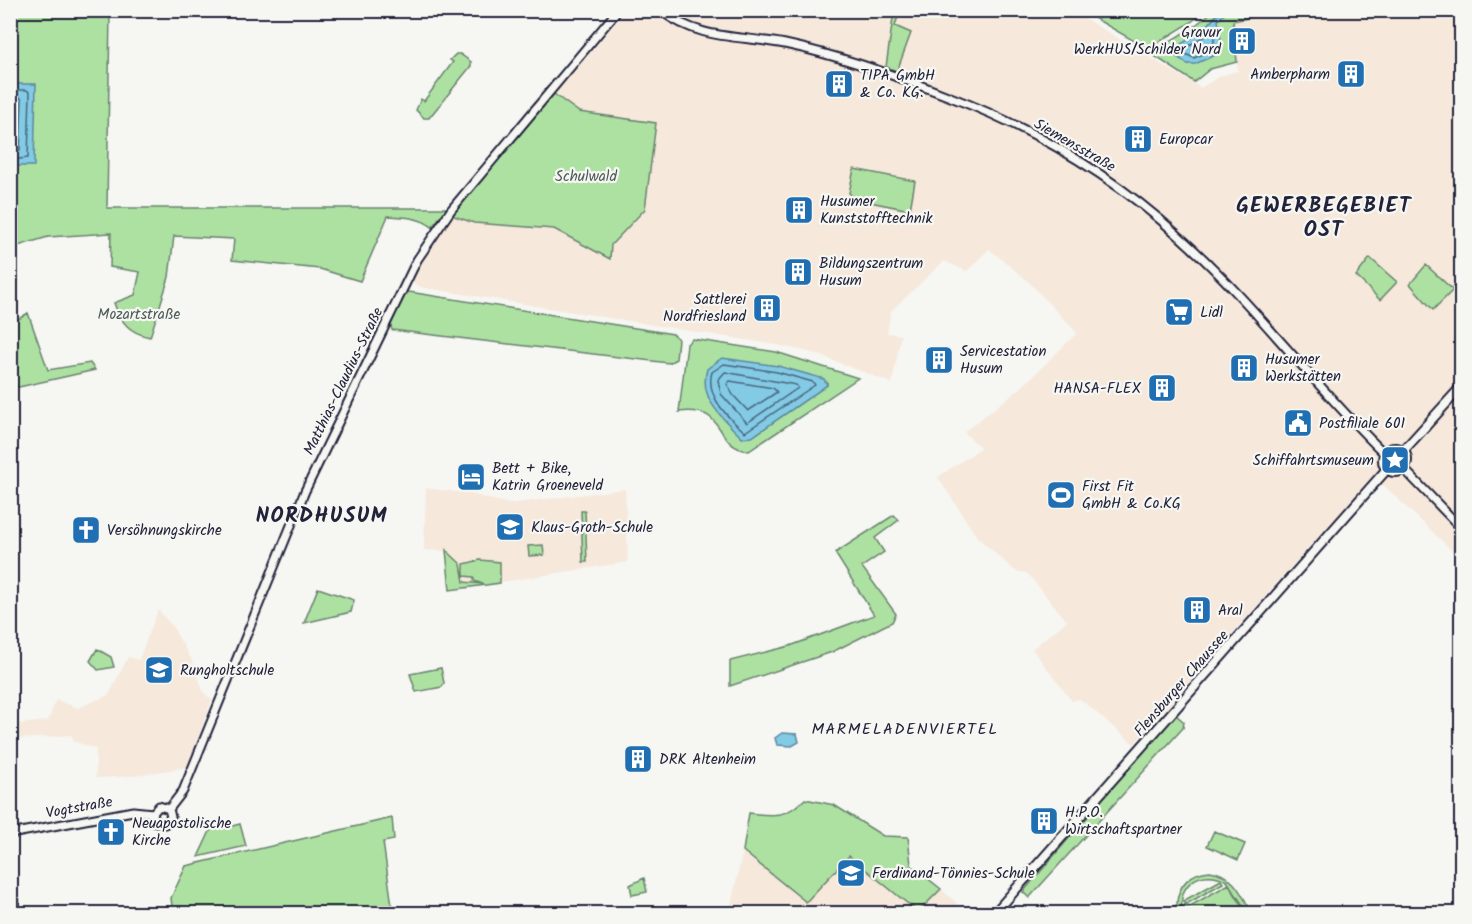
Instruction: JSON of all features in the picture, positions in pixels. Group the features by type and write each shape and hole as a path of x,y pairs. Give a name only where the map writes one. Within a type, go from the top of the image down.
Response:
{"main road":[{"path":"1403,452 1461,386"},
{"path":"1394,449 1403,452 1407,459 1404,469 1396,472 1387,469 1383,461 1385,454 1394,449"},
{"name":"Flensburger Chaussee","path":"994,914 1387,469"},
{"path":"10,888 17,914"}],"street":[{"name":"Matthias-Claudius-Straße","path":"153,813 155,822 165,824 171,817 169,809 183,791 312,474 417,260 451,210 618,10"},
{"name":"Siemensstraße","path":"660,10 700,33 785,44 953,98 1047,142 1098,173 1151,212 1197,252 1385,454"},
{"path":"1404,469 1461,529"},
{"path":"153,813 159,806 169,809"},
{"name":"Vogtstraße","path":"10,834 133,811 153,813"}],"shaded area":[{"path":"1281,10 1461,11 1462,386 1455,394 1462,395 1461,559 1373,475 1134,744 1080,699 1072,701 1032,649 1067,621 1027,573 1015,571 977,537 938,477 981,448 964,432 1022,387 1077,333 1027,280 989,249 967,271 944,261 891,311 887,333 901,335 892,383 814,353 777,345 420,287 411,281 426,250 450,215 474,223 554,230 610,259 612,245 645,209 656,123 579,111 555,94 626,11 1072,11 1201,88 1220,76 1238,71 1233,21"},
{"name":"Klaus-Groth-Schule","path":"426,488 470,494 509,504 625,489 628,562 450,590 446,551 424,550"},
{"path":"158,610 172,626 191,659 204,693 212,700 187,767 134,776 96,778 96,749 73,741 72,735 19,739 19,724 48,721 56,700 78,708 109,695 128,657 139,660"},
{"name":"Ferdinand-Tönnies-Schule","path":"743,851 806,901 849,856 918,912 941,889 968,913 729,914"}],"green space":[{"name":"Mozartstraße","path":"10,11 110,11 107,208 447,208 432,227 417,219 388,216 360,281 320,269 232,260 234,239 174,236 169,277 150,337 137,333 123,321 114,303 135,295 140,272 110,267 111,233 48,237 11,248"},
{"path":"894,11 899,13 895,26 911,33 897,71 886,67"},
{"path":"1082,11 1205,11 1148,49"},
{"path":"1213,11 1220,11 1204,30 1170,52 1187,64 1222,49 1218,20 1227,11 1281,11 1233,21 1237,62 1210,69 1194,82 1150,53 1192,28"},
{"path":"456,54 460,54 471,62 471,66 429,118 424,118 416,110 421,99 424,101 453,62 450,60"},
{"name":"Schulwald","path":"554,94 579,112 656,123 645,209 611,245 610,259 554,229 474,223 451,215"},
{"path":"854,169 915,181 910,210 855,199 849,193"},
{"path":"1370,258 1397,282 1380,300 1356,276"},
{"path":"1426,265 1453,290 1433,310 1410,284"},
{"path":"409,292 673,334 678,339 676,359 669,363 392,330 396,310"},
{"path":"28,313 48,370 90,363 95,370 19,387 11,385 11,324"},
{"path":"692,339 776,352 858,378 749,451 737,448 729,442 713,420 706,415 679,412 687,344","holes":["827,382 827,385 752,437"]},
{"path":"581,511 585,511 587,562 583,562"},
{"path":"894,515 899,520 875,538 884,552 862,567 896,614 892,622 832,652 730,686 730,661 790,646 874,615 835,553"},
{"path":"543,545 544,555 529,556 528,546"},
{"path":"446,550 461,564 464,582 483,584 474,581 474,577 464,576 464,564 480,560 500,562 500,583 450,590"},
{"path":"318,588 354,600 351,612 304,623"},
{"path":"97,649 111,657 114,667 98,670 90,661"},
{"path":"441,668 444,683 442,687 416,692 410,674"},
{"path":"1175,714 1184,722 1183,728 1029,898 1023,892"},
{"path":"805,799 834,805 883,836 908,837 911,865 941,889 918,912 849,856 806,902 743,851 749,813 765,815 785,813"},
{"path":"392,818 394,840 383,842 393,913 173,913 171,898 186,866"},
{"path":"240,824 246,846 198,857 212,827 225,828"},
{"path":"1214,831 1245,844 1238,860 1207,846"},
{"path":"1210,871 1225,876 1236,886 1252,913 1248,913 1227,881 1208,876 1200,877 1187,887 1183,894 1183,913 1176,913 1172,907 1177,905 1179,891 1186,881 1197,874"},
{"path":"644,878 647,892 632,895 630,885"},
{"path":"1221,880 1223,883 1185,905 1183,901"},
{"path":"1229,884 1246,913 1185,913 1183,910"}],"water":[{"path":"1220,11 1227,11 1218,20 1222,49 1218,54 1195,64 1187,64 1170,51 1204,30"},
{"path":"11,84 36,84 34,166 11,166"},
{"path":"722,358 778,366 824,379 827,385 752,437 742,438 714,407 706,390 707,369"},
{"path":"782,733 797,734 799,742 792,746 777,745 775,738"}],"place":[{"name":"Gravur WerkHUS/Schilder Nord","path":"1242,41"},
{"name":"Amberpharm","path":"1351,74"},
{"name":"TIPA GmbH & Co. KG.","path":"839,84"},
{"name":"Europcar","path":"1138,139"},
{"name":"Husumer Kunststofftechnik","path":"799,210"},
{"name":"Bildungszentrum Husum","path":"798,272"},
{"name":"Sattlerei Nordfriesland","path":"767,308"},
{"name":"Lidl","path":"1179,312"},
{"name":"Servicestation Husum","path":"939,360"},
{"name":"Husumer Werkstätten","path":"1244,368"},
{"name":"HANSA-FLEX","path":"1162,388"},
{"name":"Postfiliale 601","path":"1298,423"},
{"name":"Schiffahrtsmuseum","path":"1395,460"},
{"name":"Bett + Bike, Katrin Groeneveld","path":"471,477"},
{"name":"First Fit GmbH & Co.KG","path":"1061,495"},
{"name":"Klaus-Groth-Schule","path":"510,527"},
{"name":"Versöhnungskirche","path":"86,530"},
{"name":"Aral","path":"1197,610"},
{"name":"Rungholtschule","path":"159,670"},
{"name":"DRK Altenheim","path":"638,759"},
{"name":"H.P.O. Wirtschaftspartner","path":"1044,821"},
{"name":"Neuapostolische Kirche","path":"111,832"},
{"name":"Ferdinand-Tönnies-Schule","path":"851,873"}],"district":[{"name":"GEWERBEGEBIET OST","path":"1324,217"},
{"name":"NORDHUSUM","path":"322,515"},
{"name":"MARMELADENVIERTEL","path":"905,728"}]}
